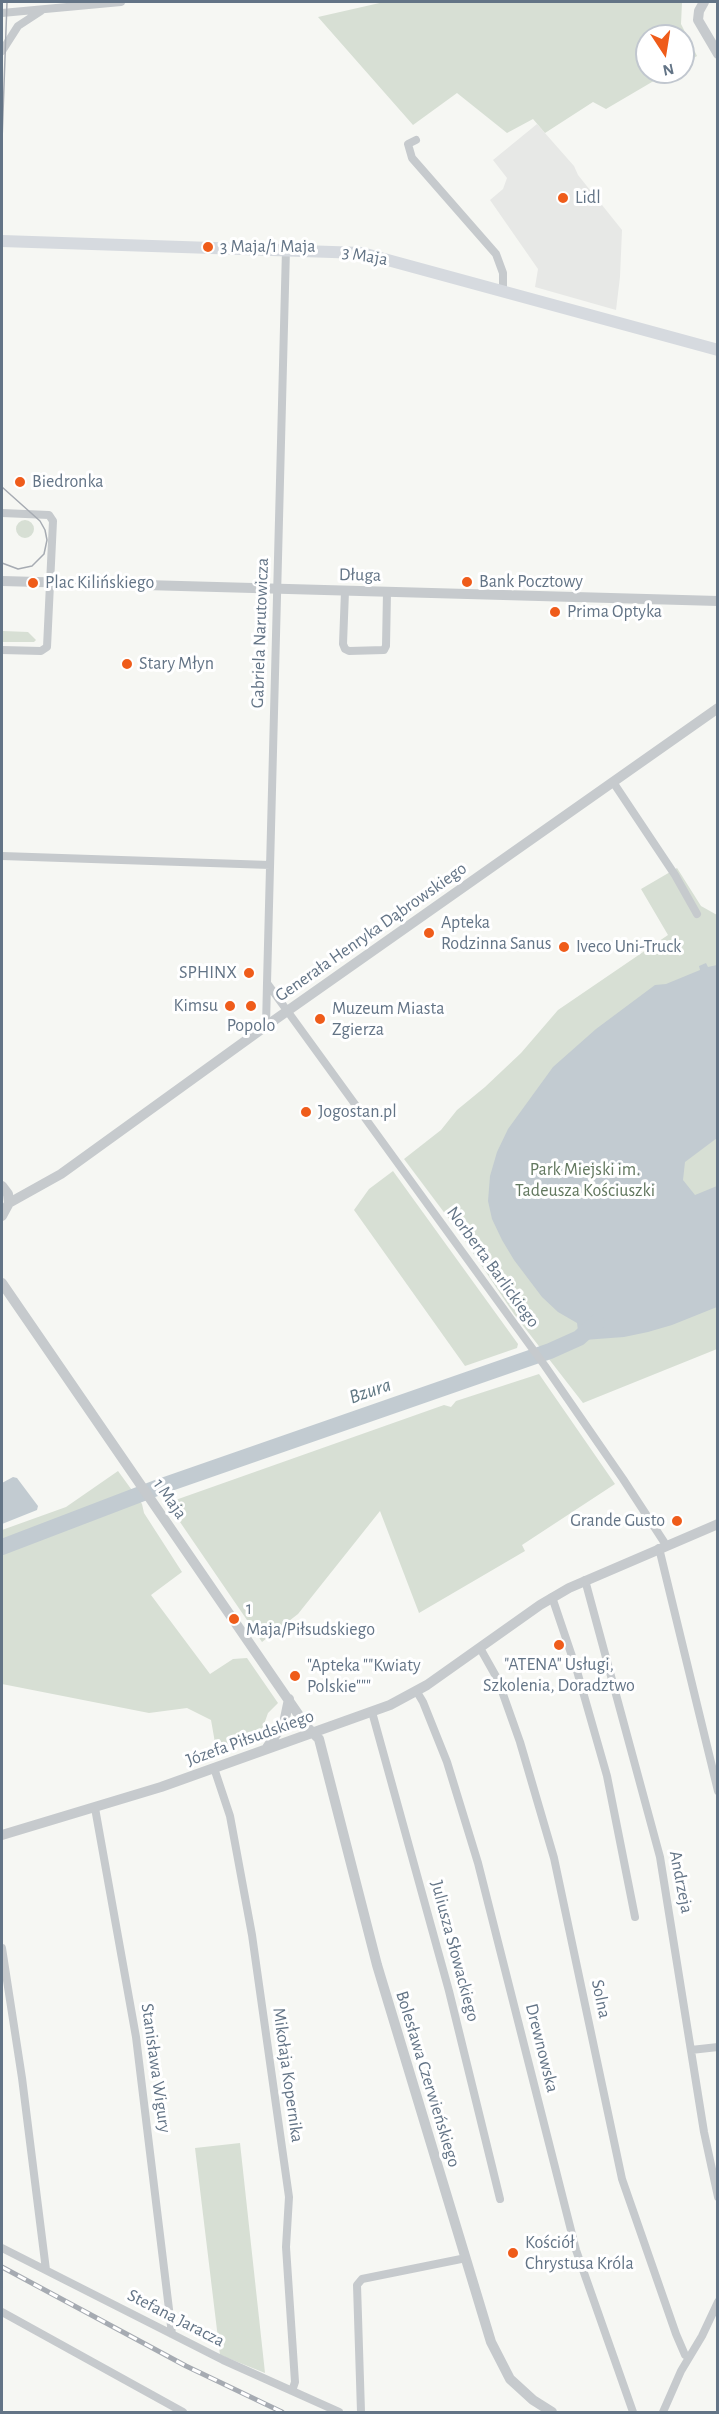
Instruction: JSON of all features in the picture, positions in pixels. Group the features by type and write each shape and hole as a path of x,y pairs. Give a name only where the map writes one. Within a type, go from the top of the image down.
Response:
{"main road":[{"name":"3 Maja","path":"2,241 362,253 717,350"}],"street":[{"path":"33,2 45,9"},
{"path":"2,13 121,2"},
{"path":"704,2 698,20 717,54"},
{"path":"2,51 18,26 45,9"},
{"path":"416,140 408,144 412,158 496,254 503,273 503,291"},
{"name":"Gabriela Narutowicza","path":"266,1026 286,249"},
{"path":"2,513 52,516 53,549 47,647 41,651 2,650"},
{"name":"Długa","path":"2,581 717,601"},
{"path":"345,591 343,644 349,651 384,650 387,592"},
{"name":"Generała Henryka Dąbrowskiego","path":"6,1194 45,1184 717,708"},
{"path":"613,782 675,875 697,914"},
{"path":"2,856 270,865"},
{"path":"267,983 288,1011"},
{"name":"Norberta Barlickiego","path":"288,1011 542,1363 623,1479 663,1547 717,1791"},
{"path":"2,1216 6,1194"},
{"name":"1 Maja","path":"2,1283 312,1733"},
{"name":"Józefa Piłsudskiego","path":"2,1835 95,1808 372,1712 417,1692 552,1597 585,1580 717,1524"},
{"name":"Andrzeja","path":"585,1580 660,1857 717,2197"},
{"path":"552,1597 574,1660 607,1776 634,1917"},
{"name":"Solna","path":"480,1648 498,1680 554,1858 622,2179 676,2334 688,2357"},
{"name":"Drewnowska","path":"417,1692 447,1762 478,1863 576,2250 633,2412"},
{"path":"266,1749 284,1723 289,1699"},
{"name":"Juliusza Słowackiego","path":"372,1712 449,1990 500,2199"},
{"name":"Bolesława Czerwieńskiego","path":"312,1733 319,1740 323,1751 379,1971 491,2342 510,2379 524,2393 552,2412"},
{"name":"Mikołaja Kopernika","path":"214,1768 230,1816 252,1935 289,2197 286,2247 295,2382 292,2391"},
{"name":"Stanisława Wigury","path":"95,1808 136,2037 172,2334"},
{"path":"2,1948 46,2270"},
{"path":"691,2050 717,2047"},
{"name":"Stefana Jaracza","path":"2,2248 172,2334 339,2412"},
{"path":"361,2412 357,2285 362,2279 466,2258"},
{"path":"663,2412 717,2302"},
{"path":"2,2312 183,2412"}],"shaded area":[{"path":"537,124 574,166 578,175 622,230 616,310 535,287 538,269 490,200 503,189 507,178 493,160"},
{"name":"Park Miejski im. Tadeusza Kościuszki","path":"706,963 708,967 717,965 717,1138 685,1162 683,1180 695,1195 717,1186 717,1307 648,1332 624,1337 584,1340 579,1338 577,1323 558,1312 542,1297 514,1260 492,1219 488,1201 490,1176 497,1152 508,1129 553,1067 596,1029 655,985 666,984 700,970 699,966"},
{"path":"13,1477 17,1478 38,1506 37,1510 2,1524 2,1483"}],"green space":[{"path":"384,2 682,2 681,24 635,24 635,84 649,84 606,109 593,102 545,133 533,119 507,133 457,93 413,125 318,17"},
{"path":"25,520 31,523 34,529 31,535 25,538 19,535 16,529 19,523"},
{"path":"3,631 28,632 36,640 34,642 2,642"},
{"name":"Park Miejski im. Tadeusza Kościuszki","path":"677,868 701,906 717,915 717,1349 583,1403 514,1314 461,1235 404,1159 441,1130 457,1110 521,1053 558,1010 668,935 641,889"},
{"path":"393,1171 518,1344 517,1348 465,1366 354,1210 369,1189"},
{"path":"539,1374 615,1484 522,1545 525,1551 419,1613 380,1511 298,1614 262,1642 167,1503 444,1405 451,1407 456,1401"},
{"path":"118,1471 142,1504 144,1513 182,1572 151,1595 210,1674 233,1659 247,1658 278,1703 268,1713 262,1730 217,1754 211,1720 187,1708 149,1713 2,1684 2,1530 66,1507"},
{"path":"240,2143 265,2373 220,2355 195,2148"}],"waterway":[{"name":"Bzura","path":"2,1547 159,1487 550,1351 579,1338 597,1322"}],"tram line":[{"path":"2,141 7,2"},
{"path":"2,487 40,521 47,540 44,554 32,566 18,569 2,563"}],"railway":[{"path":"2,2267 186,2366 282,2412"}],"place":[{"name":"Lidl","path":"563,198"},
{"name":"3 Maja/1 Maja","path":"208,247"},
{"name":"Biedronka","path":"20,482"},
{"name":"Bank Pocztowy","path":"467,582"},
{"name":"Plac Kilińskiego","path":"33,583"},
{"name":"Prima Optyka","path":"555,612"},
{"name":"Stary Młyn","path":"127,664"},
{"name":"Apteka Rodzinna Sanus","path":"429,933"},
{"name":"Iveco Uni-Truck","path":"564,947"},
{"name":"SPHINX","path":"249,973"},
{"name":"Kimsu","path":"230,1006"},
{"name":"Popolo","path":"251,1006"},
{"name":"Muzeum Miasta Zgierza","path":"320,1019"},
{"name":"Jogostan.pl","path":"306,1112"},
{"name":"Grande Gusto","path":"677,1521"},
{"name":"1 Maja/Piłsudskiego","path":"234,1619"},
{"name":"\"ATENA\" Usługi, Szkolenia, Doradztwo","path":"559,1645"},
{"name":"\"Apteka \"\"Kwiaty Polskie\"\"\"","path":"295,1676"},
{"name":"Kościół Chrystusa Króla","path":"513,2253"}]}
